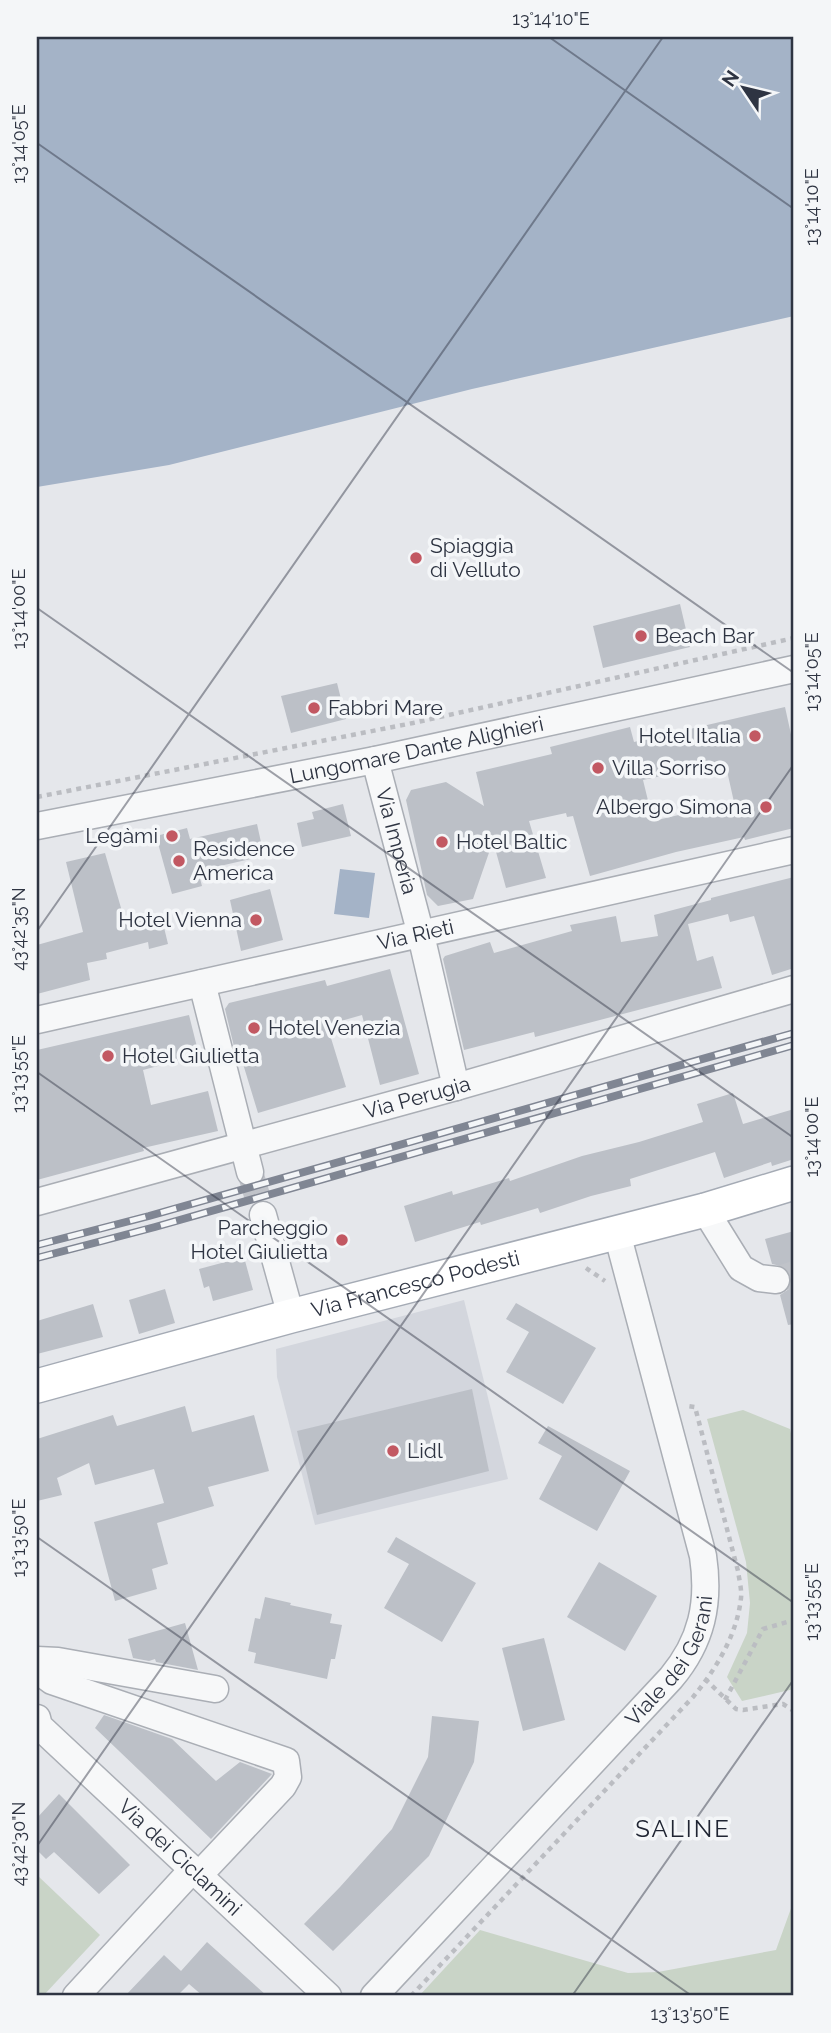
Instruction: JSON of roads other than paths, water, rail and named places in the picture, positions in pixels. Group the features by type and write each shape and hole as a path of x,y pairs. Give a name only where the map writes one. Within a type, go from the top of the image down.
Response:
{"main road":[{"name":"Via Francesco Podesti","path":"37,1386 291,1316 705,1210 794,1183"}],"street":[{"name":"Lungomare Dante Alighieri","path":"37,826 375,760 794,669"},
{"name":"Via Imperia","path":"375,760 421,935 456,1087"},
{"name":"Via Rieti","path":"37,1020 794,850"},
{"path":"202,983 250,1172"},
{"name":"Via Perugia","path":"37,1202 456,1087 794,989"},
{"path":"705,1210 741,1268 759,1278 776,1280"},
{"path":"263,1214 291,1316"},
{"name":"Viale dei Gerani","path":"374,1996 671,1678 686,1658 697,1636 703,1616 706,1577 703,1556 617,1233"},
{"path":"37,1660 58,1661 215,1689"},
{"path":"37,1670 52,1681 286,1761 288,1777 283,1786 76,1996"},
{"name":"Via dei Ciclamini","path":"37,1718 39,1726 328,1996"}],"water":[{"path":"37,37 794,37 794,316 472,389 169,465 37,487"},
{"path":"340,869 375,873 369,918 334,914"}],"tunnel":[{"path":"250,1172 263,1215"},
{"path":"776,1280 794,1274"}],"railway":[{"path":"37,1245 149,1216 794,1033"},
{"path":"37,1258 155,1227 794,1045"}],"place":[{"name":"Spiaggia di Velluto","path":"416,558"},
{"name":"Beach Bar","path":"641,636"},
{"name":"Fabbri Mare","path":"314,708"},
{"name":"Hotel Italia","path":"755,736"},
{"name":"Villa Sorriso","path":"598,768"},
{"name":"Albergo Simona","path":"766,807"},
{"name":"Legàmi","path":"172,836"},
{"name":"Hotel Baltic","path":"442,842"},
{"name":"Residence America","path":"179,861"},
{"name":"Hotel Vienna","path":"256,920"},
{"name":"Hotel Venezia","path":"254,1028"},
{"name":"Hotel Giulietta","path":"108,1056"},
{"name":"Parcheggio Hotel Giulietta","path":"342,1240"},
{"name":"Lidl","path":"393,1451"}],"district":[{"name":"SALINE","path":"683,1829"}]}
